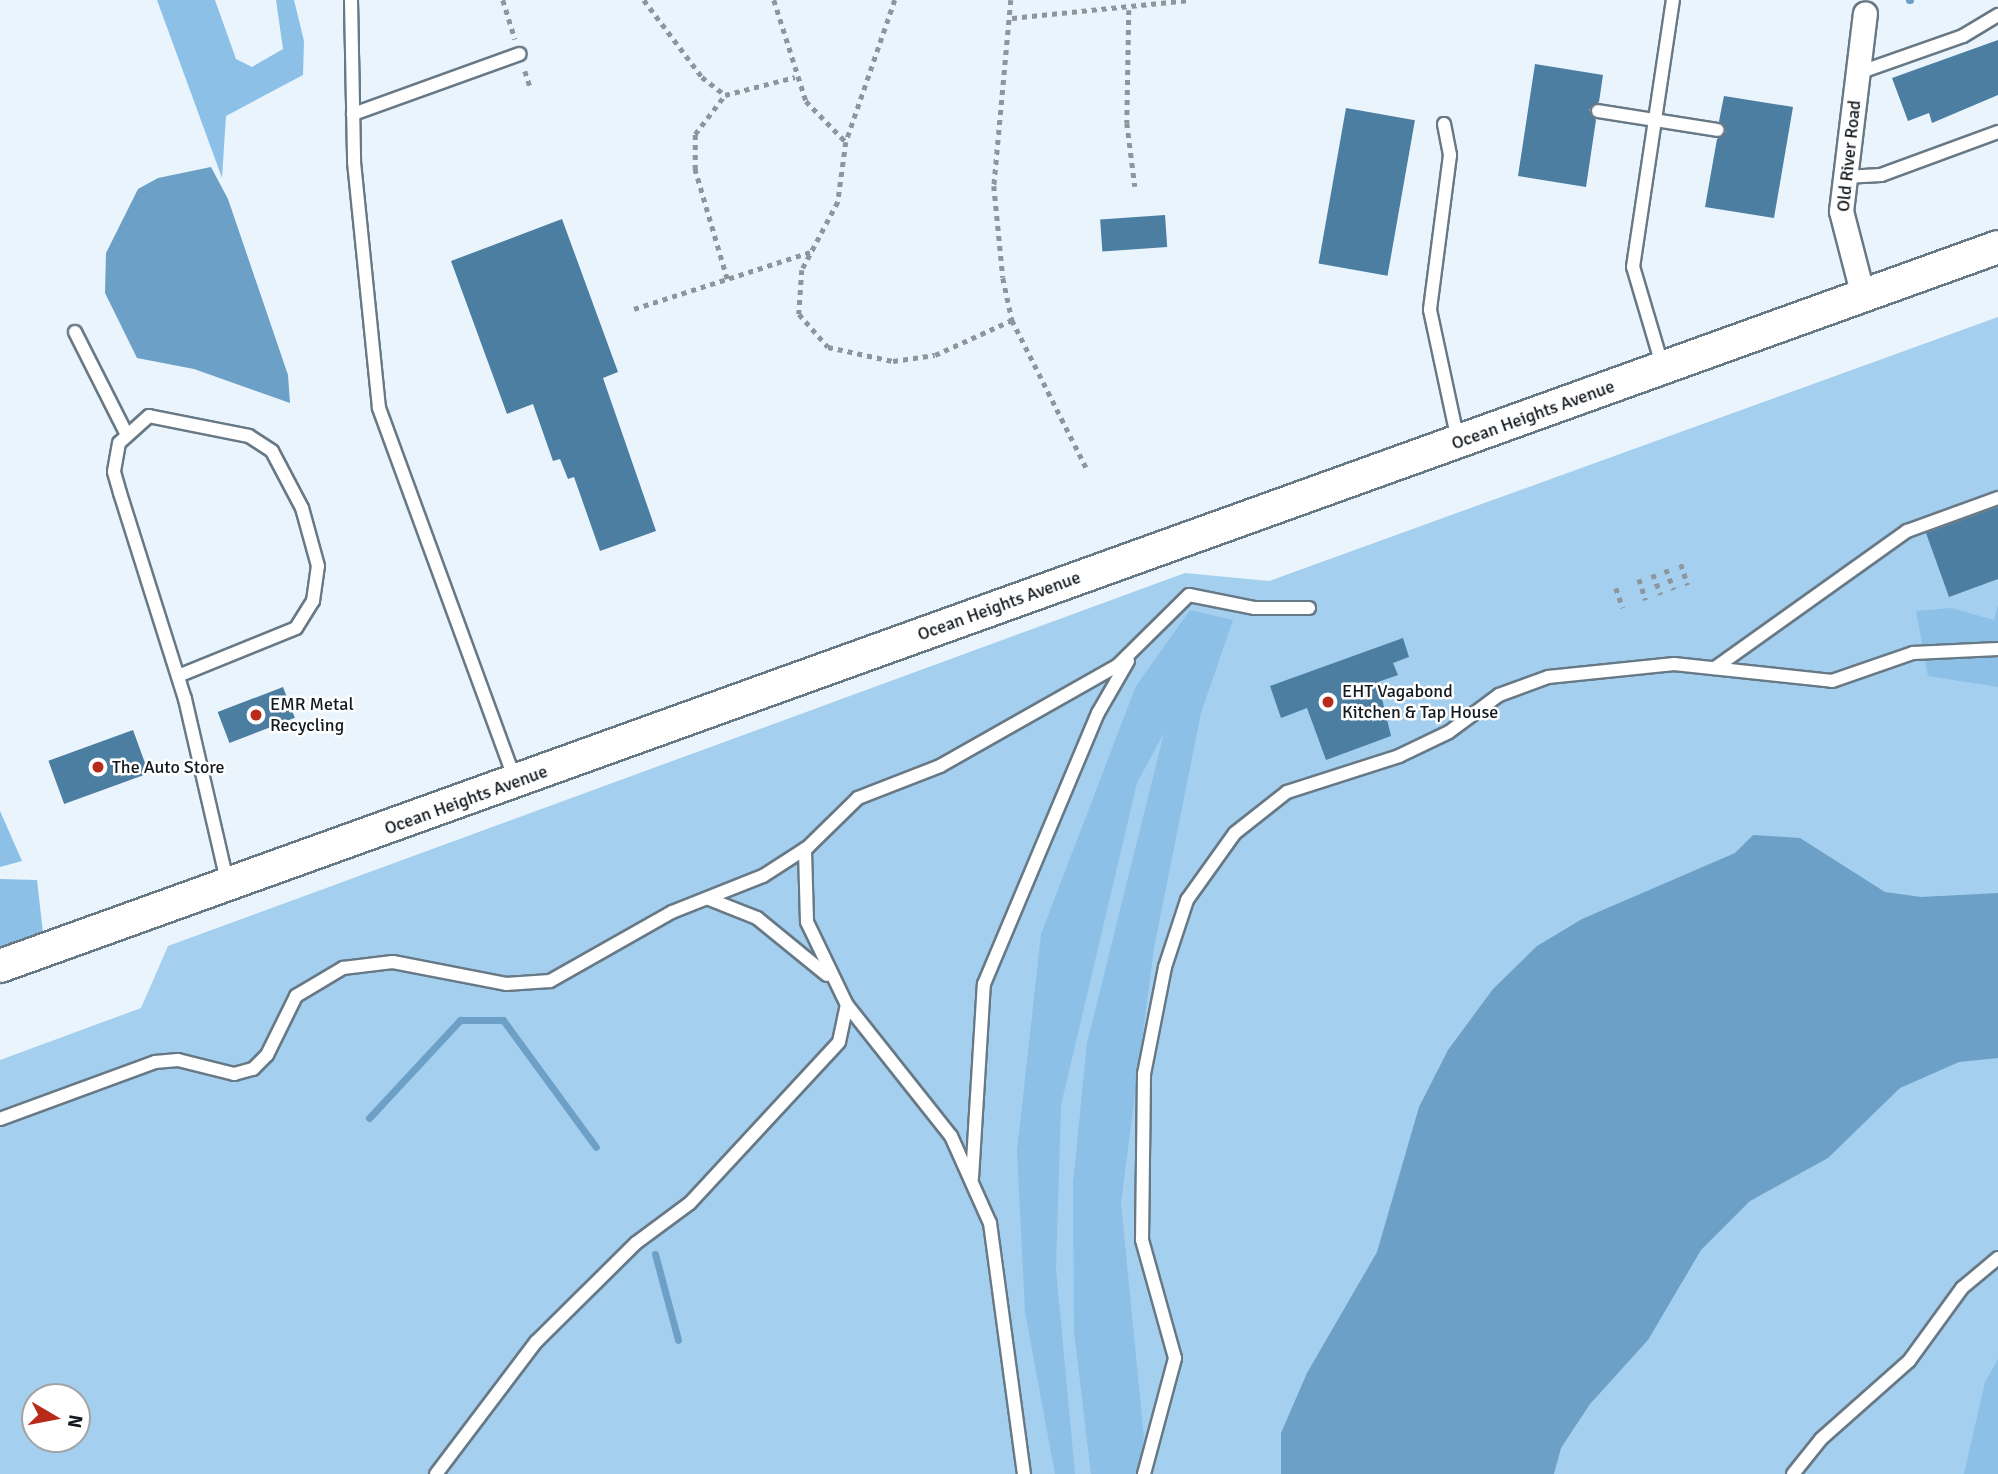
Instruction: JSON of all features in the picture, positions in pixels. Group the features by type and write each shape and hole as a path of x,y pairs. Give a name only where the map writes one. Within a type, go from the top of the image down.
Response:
{"main road":[{"name":"Ocean Heights Avenue","path":"0,966 1997,246"}],"street":[{"name":"Old River Road","path":"1863,296 1845,241 1845,177 1865,13"}],"lane":[{"path":"351,0 353,114 379,408 516,782"},
{"path":"1663,368 1633,267 1673,0"},
{"path":"1857,73 1963,36 1998,15"},
{"path":"353,114 520,54"},
{"path":"1598,111 1718,130"},
{"path":"1444,124 1450,155 1430,310 1458,442"},
{"path":"1845,177 1881,175 1998,132"},
{"path":"75,332 126,433"},
{"path":"178,676 296,628 316,590 316,552 280,461 260,441 163,416 140,421 126,433 114,472 178,676 228,885"},
{"path":"1715,668 1907,531 1998,498"},
{"path":"972,1178 984,984 1098,713 1131,655 1189,594 1254,608 1309,608"},
{"path":"1144,1474 1175,1357 1142,1240 1144,1074 1171,944 1207,865 1287,792 1399,756 1522,684 1618,666 1715,668 1832,681 1913,653 1998,649"},
{"path":"0,1119 155,1062 178,1060 234,1074 253,1069 267,1055 296,996 328,972 393,962 535,984 709,898 741,888 805,849 858,798 940,766 1131,655"},
{"path":"805,849 804,910 835,981 847,1005 951,1136 972,1178 995,1240 1024,1474"},
{"path":"709,898 757,918 835,981"},
{"path":"436,1474 536,1342 636,1243 690,1203 828,1056 845,1031 847,1005"},
{"path":"1793,1474 1821,1439 1902,1368 1962,1289 1998,1258"}],"path":[{"path":"644,0 702,77 725,95"},
{"path":"774,0 795,77 811,110 846,142"},
{"path":"895,0 846,142 838,202 810,252 798,291 799,314 828,347 893,361 935,355 1012,320"},
{"path":"1011,0 1012,18 994,186 1012,320 1087,469"},
{"path":"1012,18 1129,9 1190,0"},
{"path":"1129,9 1127,109 1135,186"},
{"path":"727,279 692,152 700,123 725,95 795,77"},
{"path":"634,309 810,252"},
{"path":"1681,564 1688,585"},
{"path":"1666,569 1674,590"},
{"path":"1653,574 1661,595"},
{"path":"1639,579 1646,600"},
{"path":"1616,588 1623,608"}],"shaded area":[{"path":"157,0 215,0 236,59 252,67 283,49 276,0 294,0 304,41 303,75 226,116 222,178"},
{"path":"211,167 228,199 288,375 290,403 194,369 137,358 105,293 106,253 138,189 158,178"},
{"path":"1998,317 1998,1474 0,1474 0,1060 141,1008 168,946 1185,573 1269,581"},
{"path":"1998,605 1998,687 1928,676 1916,611 1951,608 1994,620"},
{"path":"1190,610 1233,620 1201,713 1154,948 1121,1203 1144,1438 1137,1474 1091,1474 1074,1332 1073,1184 1087,1043 1164,733 1137,783 1061,1105 1056,1269 1075,1474 1055,1474 1025,1312 1017,1151 1041,934 1136,686"},
{"path":"0,811 22,861 0,867"},
{"path":"1753,835 1800,838 1885,892 1921,897 1998,893 1998,1058 1959,1062 1900,1088 1828,1158 1750,1201 1701,1250 1648,1340 1590,1404 1561,1448 1554,1474 1281,1474 1281,1433 1307,1373 1377,1252 1419,1107 1448,1050 1493,989 1537,946 1582,919 1735,853"},
{"path":"0,879 37,880 43,933 0,949"},
{"path":"1998,1359 1998,1474 1964,1474 1985,1382"}],"building":[{"path":"1998,40 1998,95 1932,123 1929,113 1908,121 1892,78"},
{"path":"1535,64 1603,75 1599,102 1589,110 1596,120 1586,187 1518,176"},
{"path":"1724,96 1793,107 1774,218 1705,207 1717,139 1726,132 1719,121"},
{"path":"1346,108 1415,120 1388,276 1319,264"},
{"path":"1165,215 1167,247 1102,251 1100,220"},
{"path":"562,219 618,372 603,378 656,531 600,551 574,477 568,479 560,459 553,461 533,404 507,414 451,261"},
{"path":"1998,507 1998,579 1949,597 1926,533"},
{"name":"EHT Vagabond Kitchen & Tap House","path":"1403,638 1409,657 1393,663 1398,675 1378,682 1391,736 1326,760 1307,708 1281,718 1270,686"},
{"name":"EMR Metal Recycling","path":"283,687 295,718 229,743 218,712"},
{"name":"The Auto Store","path":"133,730 149,773 64,804 48,761"}],"waterway":[{"path":"369,1118 460,1020 503,1020 596,1147"},
{"path":"655,1254 678,1340"}],"place":[{"name":"EHT Vagabond Kitchen & Tap House","path":"1328,702"},
{"name":"EMR Metal Recycling","path":"256,715"},
{"name":"The Auto Store","path":"98,767"}]}
